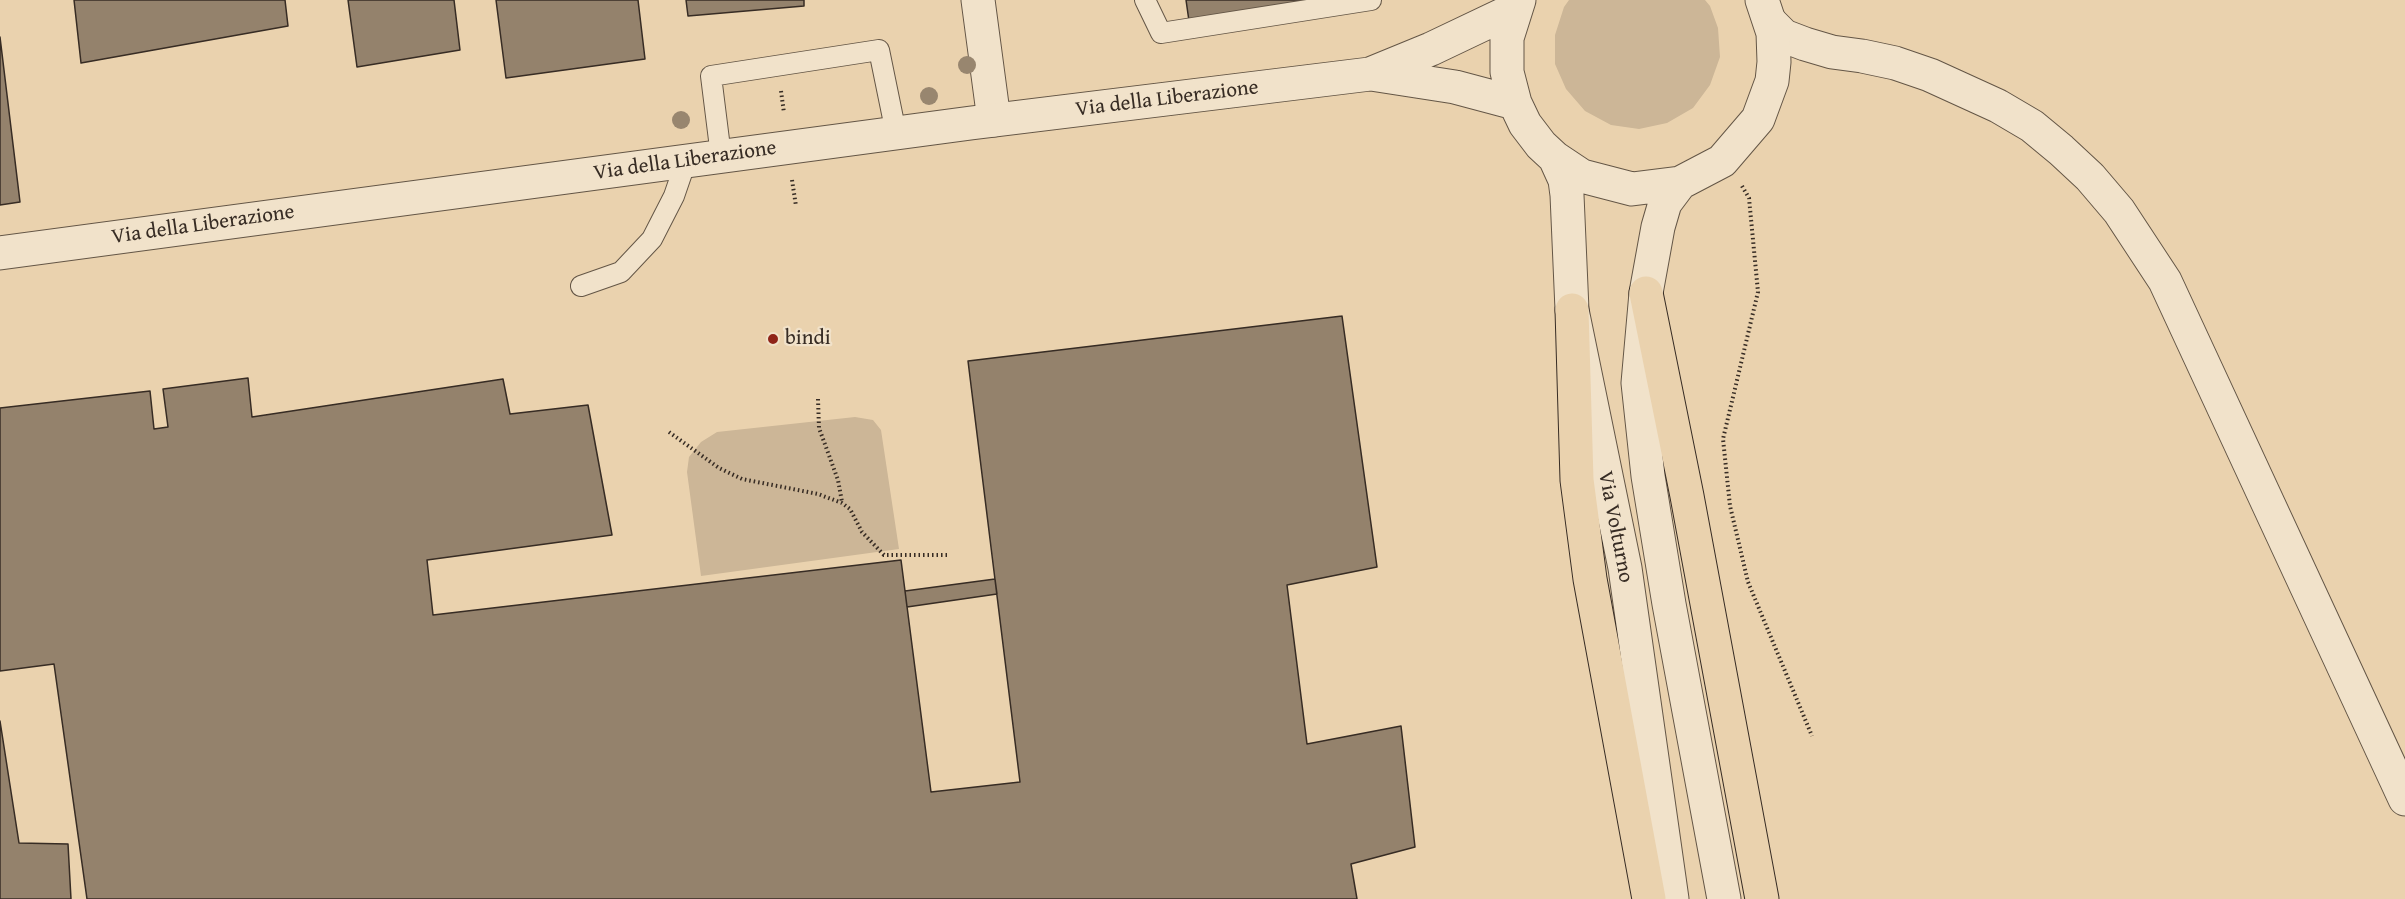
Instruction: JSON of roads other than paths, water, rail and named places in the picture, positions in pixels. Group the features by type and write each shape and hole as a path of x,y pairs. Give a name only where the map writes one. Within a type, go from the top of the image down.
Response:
{"highway":[{"path":"1646,293 1687,496 1762,899"},
{"path":"1572,310 1577,480 1590,579 1649,899"}],"street":[{"path":"978,0 994,120"},
{"name":"Via della Liberazione","path":"0,253 994,120 1370,74 1431,49 1517,4"},
{"name":"Via Volturno","path":"1517,4 1507,39 1507,72 1515,103 1525,124 1540,145 1582,176 1632,189 1680,183 1722,161 1758,119 1772,81 1774,62 1766,12"},
{"path":"1766,12 1784,36 1832,52 1904,66 1960,87 1998,106 2032,126 2061,150 2090,177 2119,211 2165,281 2405,799"},
{"path":"1772,81 1783,70 1803,60 1832,52"},
{"name":"Via della Liberazione","path":"1370,74 1455,87 1515,103"},
{"name":"Via Volturno","path":"1555,158 1565,180 1567,195 1572,310 1624,568 1672,899"},
{"name":"Via Volturno","path":"1680,183 1665,203 1658,227 1646,293 1638,383 1648,476 1669,604 1724,899"}],"lane":[{"path":"1146,0 1161,33 1305,7 1371,0"},
{"path":"721,156 711,76 879,50 896,133"},
{"path":"581,286 621,272 652,239 674,196 686,161"}],"place":[{"name":"bindi","path":"773,339"}]}
